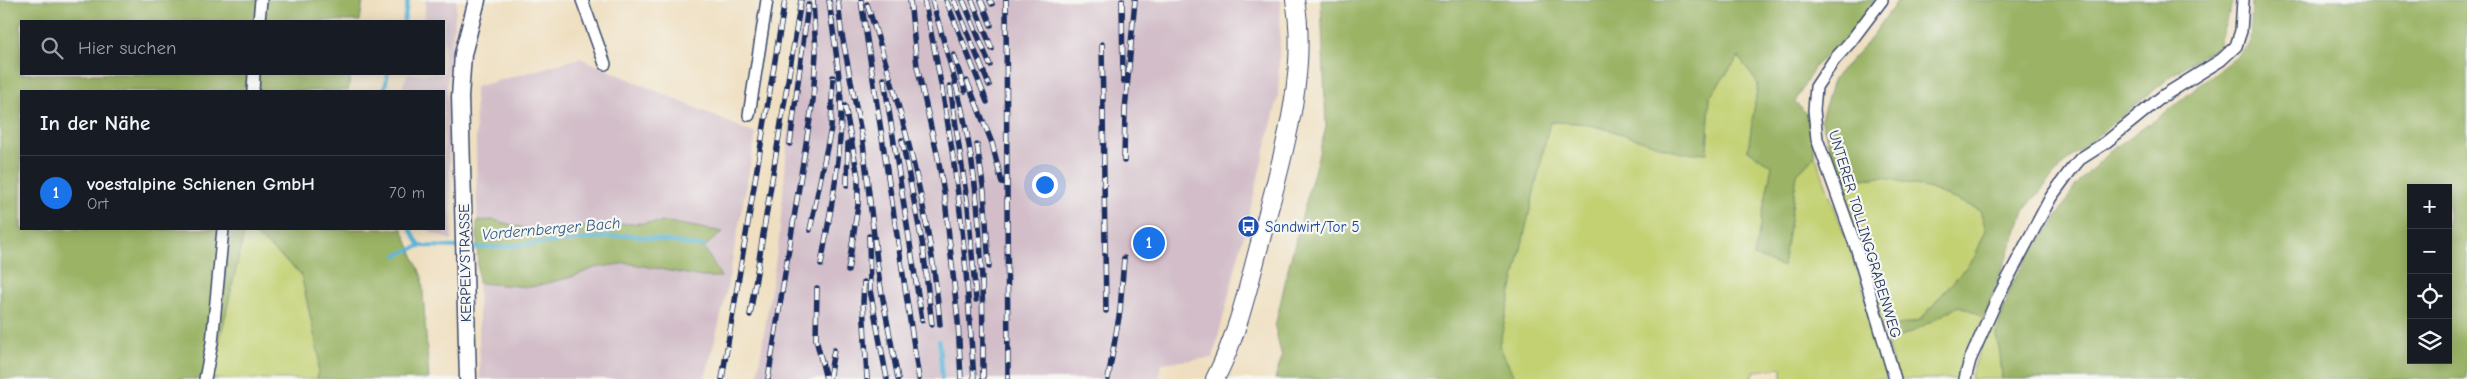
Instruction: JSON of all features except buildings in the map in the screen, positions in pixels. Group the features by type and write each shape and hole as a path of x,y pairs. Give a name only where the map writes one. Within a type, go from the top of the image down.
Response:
{"main road":[{"name":"KERPELYSTRASSE","path":"468,379 460,97 463,54 477,0"},
{"path":"1214,379 1238,324 1281,160 1299,54 1295,0"}],"street":[{"path":"259,20 260,0"},
{"path":"582,0 605,64"},
{"path":"749,115 767,0"},
{"name":"UNTERER TOLLINGGRABENWEG","path":"1882,0 1834,60 1816,87 1814,110 1817,139 1856,250 1895,379"},
{"path":"1965,379 1970,360 1998,297 2051,197 2070,171 2080,159 2105,143 2163,96 2221,60 2236,46 2241,31 2243,0"},
{"path":"253,90 254,75"},
{"path":"205,379 212,343 223,230"}],"shaded area":[{"path":"426,0 457,0 447,85 452,241 429,230 445,230 445,90 401,90 407,75 445,75 445,20 424,20"},
{"path":"800,0 1281,0 1278,98 1213,358 1161,363 1159,379 757,379 779,238"},
{"path":"580,58 756,134 724,304 705,379 480,379 475,87"}],"green space":[{"path":"0,0 363,0 360,20 20,20 20,75 351,75 348,90 20,90 20,230 245,230 211,379 0,379"},
{"path":"1321,0 1875,0 1850,34 1815,66 1795,102 1807,114 1815,155 1797,174 1783,267 1754,256 1772,166 1748,150 1758,84 1739,57 1710,96 1707,153 1681,153 1581,123 1550,122 1499,345 1515,379 1275,379 1282,357 1275,327 1289,265 1326,127"},
{"path":"1898,0 2233,0 2218,46 2179,70 2065,162 2025,209 1983,320 1975,312 1959,306 1914,331 1896,338 1892,333 1895,326 1920,320 1974,258 1986,230 1980,210 1931,189 1883,177 1839,181 1821,119 1834,78 1868,42"},
{"path":"2252,0 2467,0 2467,379 2002,379 2000,353 1996,336 2011,285 2033,247 2053,223 2076,185 2109,152 2169,110 2250,45"},
{"path":"1739,57 1758,84 1748,150 1772,166 1754,256 1783,266 1797,174 1815,155 1862,282 1871,324 1890,379 1782,379 1782,368 1755,371 1750,379 1515,379 1499,345 1550,122 1581,123 1707,153 1710,96"},
{"path":"1883,177 1931,189 1980,210 1986,230 1974,258 1920,320 1895,326 1892,333 1959,306 1975,312 1983,320 1960,379 1898,379 1836,185 1839,181"},
{"path":"494,220 537,232 601,225 668,222 723,232 704,247 721,277 702,277 627,263 594,268 572,277 531,287 478,283 477,221"},
{"path":"245,230 250,230 301,274 319,356 317,379 211,379"},
{"path":"251,230 402,230 422,277 429,379 317,379 319,356 301,274"},
{"path":"1998,306 2004,309 1996,336 2000,353 2002,379 1970,379 1983,340"}],"waterway":[{"name":"Vordernberger Bach","path":"404,20 408,0"},
{"name":"Vordernberger Bach","path":"384,90 388,75"},
{"name":"Vordernberger Bach","path":"411,230 420,246 460,247"},
{"name":"Vordernberger Bach","path":"467,248 500,247 630,235 704,247"},
{"path":"396,255 420,246"},
{"name":"Vordernberger Bach","path":"939,341 942,379"}],"railway":[{"path":"722,379 785,0"},
{"path":"750,315 801,0"},
{"path":"768,379 813,100 816,53 813,0"},
{"path":"829,0 832,23"},
{"path":"838,0 841,30 863,143 879,278 898,379"},
{"path":"861,0 919,379"},
{"path":"910,0 917,66 938,158 945,199 958,321 961,379"},
{"path":"924,0 946,110 958,193 974,379"},
{"path":"932,0 963,113 978,208 983,322 983,379"},
{"path":"946,0 987,102"},
{"path":"954,0 989,85"},
{"path":"963,0 990,65"},
{"path":"972,0 992,49"},
{"path":"981,0 991,25"},
{"path":"990,0 992,4"},
{"path":"1006,0 1008,379"},
{"path":"1122,0 1123,81"},
{"path":"1124,161 1125,110 1135,0"},
{"path":"867,4 892,83 913,163 930,243 940,325"},
{"path":"790,144 808,5"},
{"path":"821,265 835,185 841,124 840,82 831,16"},
{"path":"1102,44 1106,311"},
{"path":"954,55 965,91"},
{"path":"810,230 831,128 833,77"},
{"path":"884,79 922,320"},
{"path":"967,81 992,143 1002,183"},
{"path":"950,86 968,207 976,300"},
{"path":"845,106 858,177 858,205 848,271"},
{"path":"902,140 923,247 932,325"},
{"path":"847,185 848,143"},
{"path":"977,145 984,192 989,267"},
{"path":"869,236 870,290 887,379"},
{"path":"1108,379 1120,311 1124,258"},
{"path":"864,282 863,302 867,379"},
{"path":"817,288 816,339 826,379"},
{"path":"829,379 834,350"}],"place":[{"name":"Sandwirt/Tor 5","path":"1249,227"},
{"name":"voestalpine Schienen GmbH","path":"1149,243"}]}
